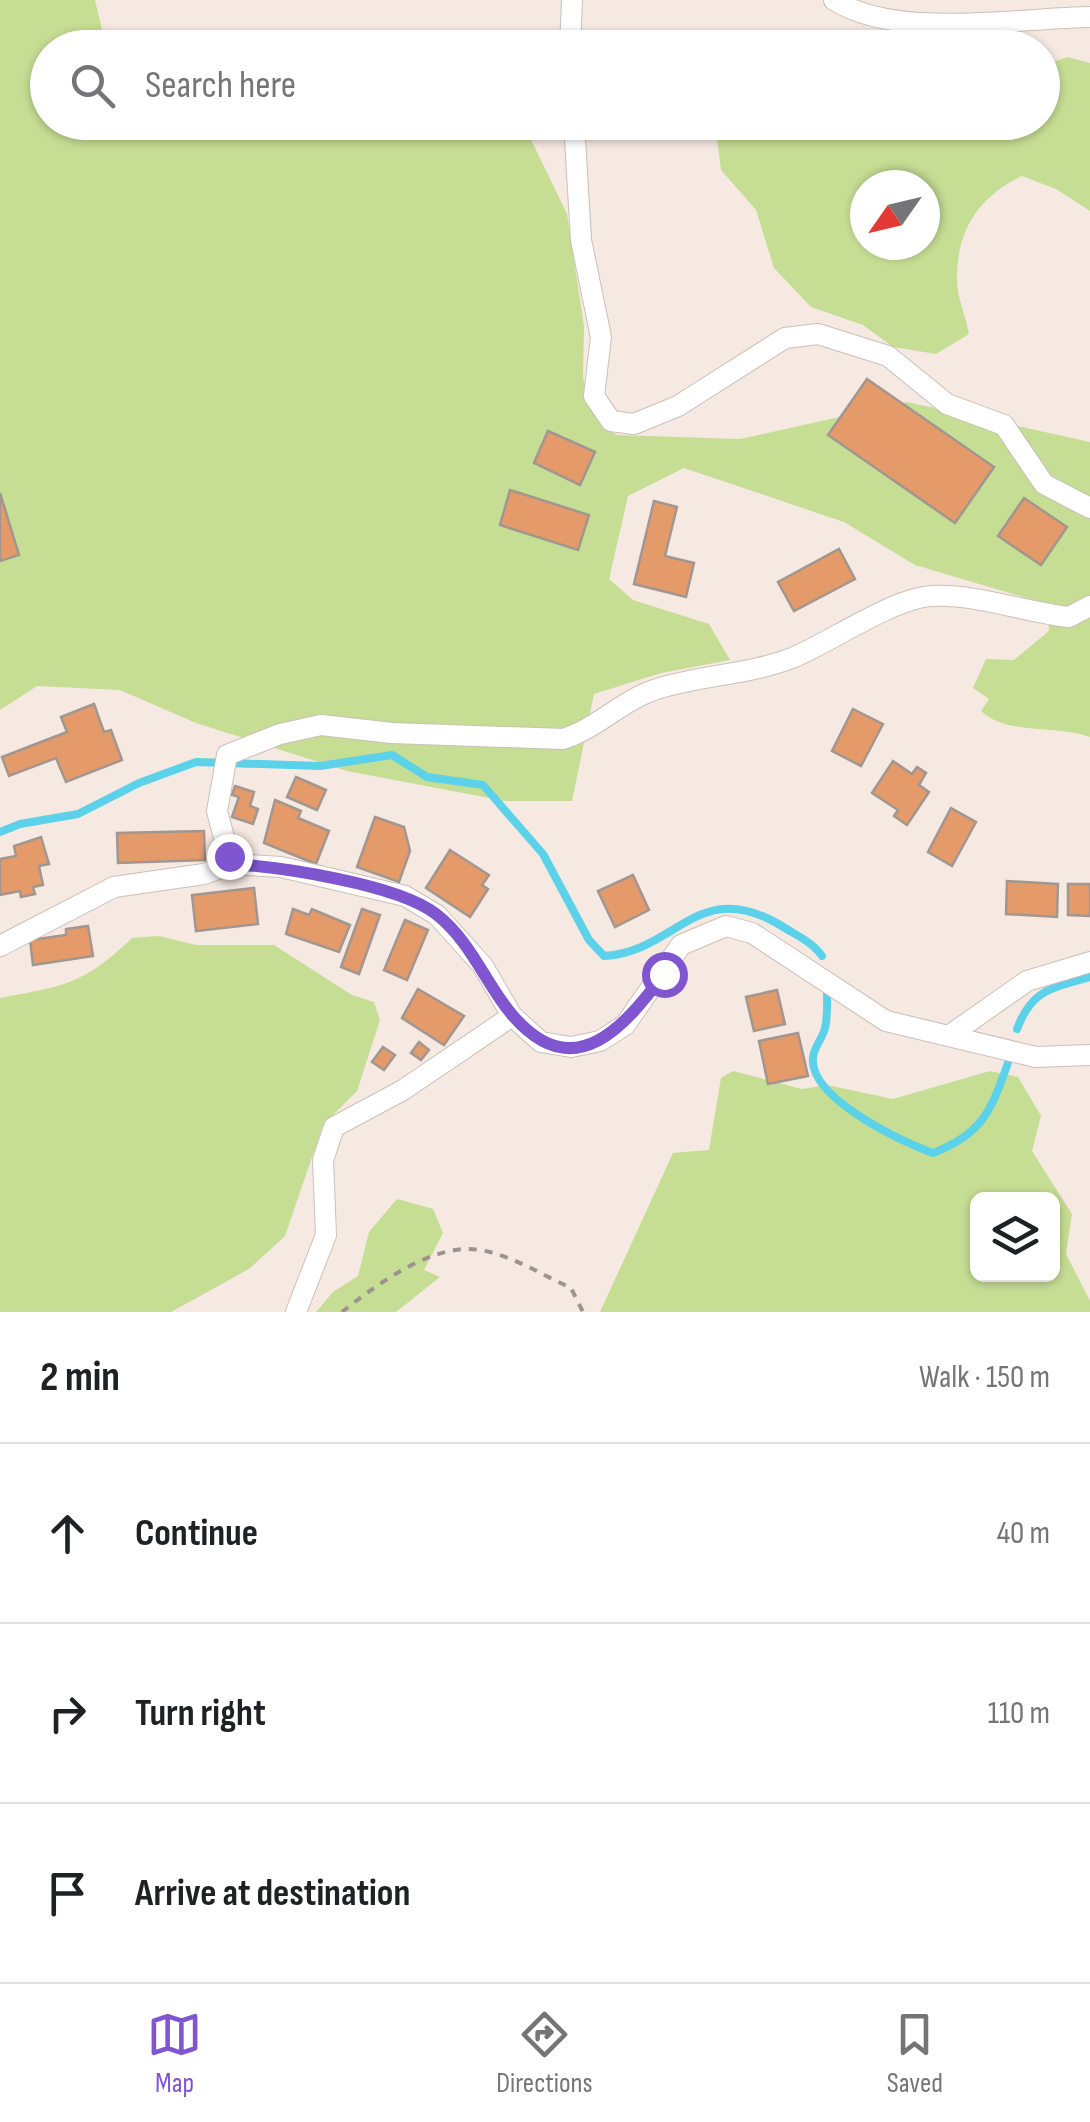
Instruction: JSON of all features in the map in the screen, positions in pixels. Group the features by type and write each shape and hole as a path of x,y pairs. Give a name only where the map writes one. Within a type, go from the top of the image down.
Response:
{"street":[{"path":"571,30 572,0"},
{"path":"834,0 863,16 898,23 1090,17"},
{"path":"575,140 581,240 601,336 594,396 611,421 634,424 678,406 785,338 818,334 888,356 947,404 1004,425 1044,484 1090,508"},
{"path":"231,864 217,811 226,765 321,725 392,733 563,739 586,732 623,706 657,689 738,674 788,659 928,596 977,598 1068,617 1090,606"},
{"path":"0,946 114,887 204,874 231,864 281,867 406,896 437,915 483,966 512,1016 541,1042 571,1047 600,1041 625,1025 681,945 726,926 752,933 886,1021 1036,1057 1090,1056"},
{"path":"950,1035 1027,982 1090,962"},
{"path":"296,1312 326,1235 323,1160 334,1127 403,1090 512,1016"}],"path":[{"path":"342,1312 390,1277 468,1249 500,1256 571,1288 583,1312"}],"green space":[{"path":"0,0 95,0 102,30 30,30 30,140 531,140 567,214 584,326 583,377 591,410 616,435 740,439 907,402 1090,442 1090,737 1018,727 992,719 981,711 989,699 973,688 986,659 1014,660 1049,631 1047,604 915,565 844,522 684,468 628,496 609,579 633,600 709,624 730,660 661,673 594,694 572,801 505,801 347,771 196,723 120,690 37,686 0,710"},
{"path":"1067,57 1090,63 1090,211 1056,189 1022,176 993,194 966,231 958,263 957,287 969,334 936,354 893,347 863,325 811,307 774,268 756,210 721,170 717,140 1060,140 1060,60"},
{"path":"159,936 196,945 274,945 352,995 374,1002 380,1020 357,1091 323,1125 285,1236 249,1269 171,1312 0,1312 0,998 72,981 100,966 132,938"},
{"path":"733,1071 802,1089 827,1085 893,1099 990,1071 1018,1077 1041,1116 1032,1151 1058,1192 970,1192 970,1282 1060,1282 1060,1195 1072,1214 1066,1254 1090,1301 1090,1312 600,1312 673,1153 709,1150 721,1078"},
{"path":"397,1199 433,1209 443,1233 424,1270 440,1277 396,1312 316,1312 333,1292 358,1276 369,1232"}],"building":[{"path":"867,379 994,467 955,523 828,435"},
{"path":"548,431 595,452 580,485 534,463"},
{"path":"510,490 589,515 578,550 500,525"},
{"path":"0,493 19,555 0,561"},
{"path":"1024,498 1067,527 1041,565 998,536"},
{"path":"654,501 677,507 665,556 694,563 686,597 634,584"},
{"path":"839,549 855,579 794,611 778,582"},
{"path":"94,704 104,732 111,730 122,760 66,782 56,758 9,776 2,757 67,732 61,717"},
{"path":"853,709 883,724 861,766 832,751"},
{"path":"893,761 912,774 917,767 926,773 919,785 929,792 907,825 894,816 898,810 872,793"},
{"path":"296,777 326,790 317,810 287,797"},
{"path":"235,786 254,792 250,806 258,809 253,824 232,817 239,797 232,795"},
{"path":"275,800 301,811 298,818 329,831 316,864 264,843"},
{"path":"951,808 976,822 952,866 928,852"},
{"path":"375,817 404,827 410,851 399,882 357,867"},
{"path":"204,831 205,860 118,863 117,833"},
{"path":"41,837 49,864 39,866 43,885 33,887 35,894 21,897 20,891 0,895 0,859 16,856 14,846"},
{"path":"450,850 489,875 482,885 488,889 470,917 426,888"},
{"path":"633,875 649,910 615,927 598,891"},
{"path":"1007,881 1058,884 1057,917 1006,914"},
{"path":"1068,884 1090,884 1090,916 1068,915"},
{"path":"254,888 258,924 196,931 192,895"},
{"path":"293,909 309,915 312,909 350,925 339,952 286,934"},
{"path":"362,909 380,915 359,974 341,967"},
{"path":"405,920 428,930 407,980 384,970"},
{"path":"88,926 93,956 33,965 30,940 66,935 66,929"},
{"path":"418,989 464,1016 444,1045 402,1018"},
{"path":"777,990 785,1024 754,1031 746,997"},
{"path":"798,1033 808,1076 768,1084 759,1041"},
{"path":"419,1042 429,1050 421,1060 411,1053"},
{"path":"383,1047 395,1055 384,1070 372,1062"}],"waterway":[{"path":"0,832 20,824 78,814 139,783 196,762 320,766 392,755 427,777 483,785 543,854 589,940 604,956 651,942 709,912 730,909 755,913 785,928 822,956"},
{"path":"1017,1029 1029,1006 1045,992 1090,977"},
{"path":"827,988 825,1028 813,1054 816,1073 841,1103 860,1116 933,1153 964,1137 984,1117 1010,1057"}],"route":[{"path":"229,856 231,864 281,867 406,896 437,915 483,966 512,1016 541,1042 571,1047 600,1041 625,1025 664,974"}]}
